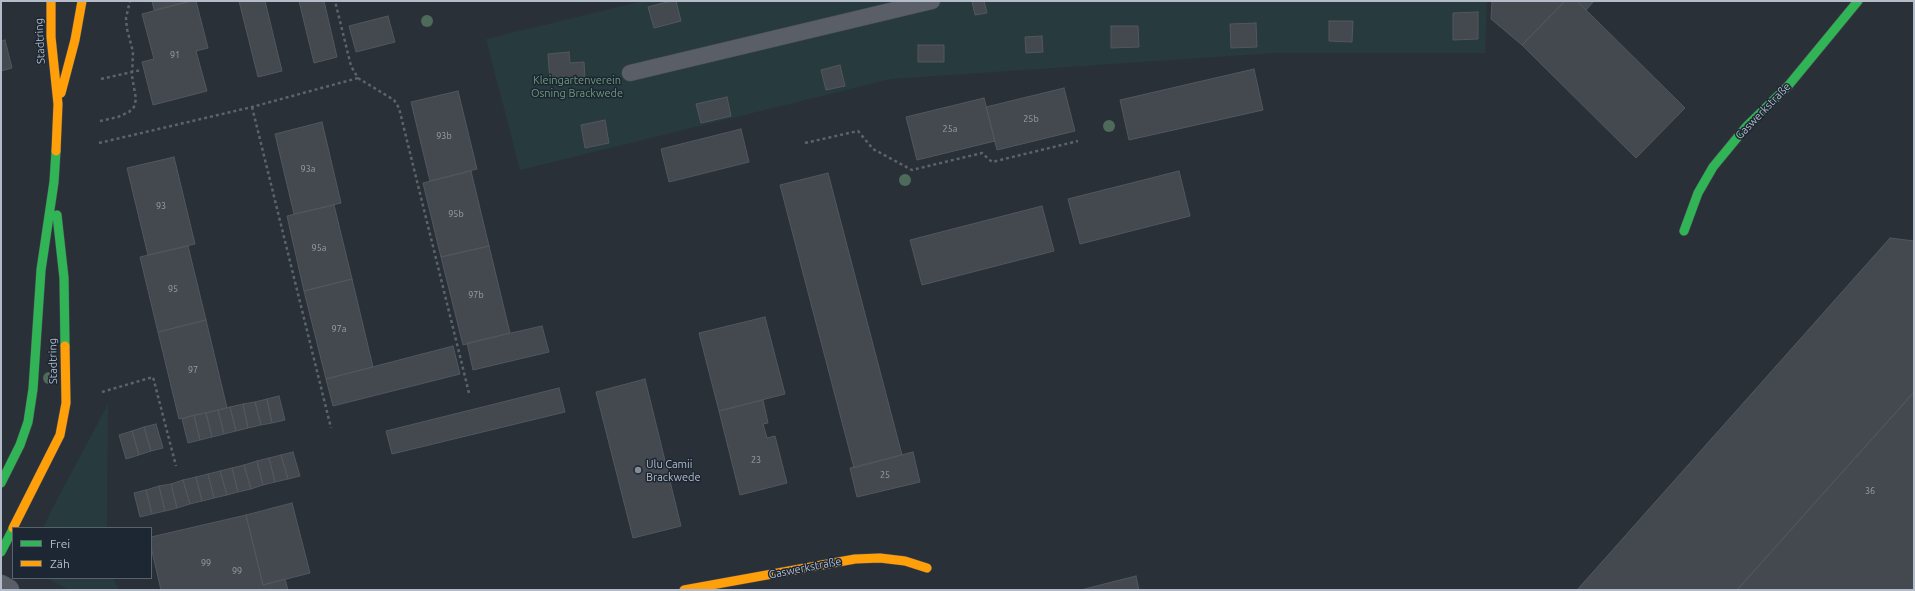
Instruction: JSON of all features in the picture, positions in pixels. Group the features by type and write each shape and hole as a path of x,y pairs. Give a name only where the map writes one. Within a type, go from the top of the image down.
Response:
{"street":[{"name":"Stadtring","path":"1,483 20,445 28,422 33,389 41,270 54,182 58,104 51,37 51,1"},
{"name":"Stadtring","path":"58,104 75,40 82,1"},
{"name":"Gaswerkstraße","path":"1684,231 1698,193 1713,167 1746,127 1788,86 1858,1"},
{"name":"Stadtring","path":"14,527 60,435 66,403 64,278 54,182"},
{"name":"Stadtring","path":"1,552 12,530"},
{"name":"Gaswerkstraße","path":"684,590 855,558 880,558 905,561 926,568"},
{"path":"1,586 8,590"}],"lane":[{"path":"630,72 932,1"}],"path":[{"path":"100,121 118,117 129,112 134,107 136,99 136,90 132,72 133,52 127,24 130,1"},
{"path":"335,1 351,66 358,78 394,100 399,108 469,393"},
{"path":"101,79 141,70"},
{"path":"99,142 252,107 358,78"},
{"path":"252,107 331,428"},
{"path":"805,143 858,131 873,149 912,170 982,153 992,162 1078,141"},
{"path":"102,392 153,377 176,466"}],"green space":[{"name":"Kleingartenverein Osning Brackwede","path":"643,1 1487,1 1485,53 1276,53 891,79 520,170 486,39"},
{"path":"108,404 107,527 43,527"},
{"path":"49,579 114,579 119,590 69,590"}],"building":[{"path":"152,1 191,1 154,10"},
{"path":"196,1 208,48 196,51 207,91 153,105 142,62 154,59 142,14"},
{"path":"239,1 265,1 282,71 258,77"},
{"path":"299,1 324,1 337,57 314,63"},
{"path":"676,1 681,21 654,28 648,7"},
{"path":"972,1 984,1 987,13 975,15"},
{"path":"1492,1 1565,1 1522,45 1491,19"},
{"path":"1565,1 1577,1 1685,108 1636,158 1522,45"},
{"path":"1577,1 1594,1 1586,10"},
{"path":"1478,12 1478,39 1453,40 1453,13"},
{"path":"388,16 395,42 356,52 349,26"},
{"path":"1329,21 1353,21 1352,42 1329,41"},
{"path":"1256,23 1257,47 1231,48 1230,24"},
{"path":"1111,26 1138,26 1139,47 1111,48"},
{"path":"1042,36 1043,52 1026,53 1025,37"},
{"path":"5,40 12,68 1,71 1,41"},
{"path":"918,45 944,45 944,62 918,62"},
{"path":"569,52 570,63 584,62 585,79 550,82 548,54"},
{"path":"840,65 845,86 826,90 821,70"},
{"path":"1254,69 1263,110 1129,140 1120,100"},
{"path":"1064,88 1075,131 997,150 986,107"},
{"path":"458,91 477,169 430,181 411,102"},
{"path":"727,97 731,116 701,123 696,104"},
{"path":"984,98 995,141 917,160 906,117"},
{"path":"605,120 609,143 585,148 581,125"},
{"path":"322,122 341,203 294,214 275,134"},
{"path":"741,129 749,162 669,182 661,149"},
{"path":"174,157 195,244 148,255 127,168"},
{"path":"471,171 489,246 441,257 423,183"},
{"path":"1179,171 1190,216 1080,244 1068,199"},
{"path":"828,173 902,455 854,468 780,185"},
{"path":"334,205 352,279 304,291 287,216"},
{"path":"1042,206 1054,251 922,285 910,240"},
{"path":"1890,238 1914,241 1914,392 1737,590 1577,590"},
{"path":"188,246 206,320 158,332 140,257"},
{"path":"489,246 510,333 463,345 441,257"},
{"path":"352,279 373,367 326,379 304,291"},
{"path":"765,317 785,394 719,411 699,333"},
{"path":"206,320 227,408 179,419 158,332"},
{"path":"542,326 549,352 473,370 467,343"},
{"path":"453,346 460,374 333,406 326,379"},
{"path":"645,379 681,526 633,538 596,392"},
{"path":"559,388 565,412 392,454 386,431"},
{"path":"1914,392 1914,590 1737,590"},
{"path":"279,396 285,420 272,423 267,399"},
{"path":"267,399 272,423 261,425 255,402"},
{"path":"763,400 768,423 763,424 767,438 775,436 787,483 740,495 719,411"},
{"path":"255,402 261,425 248,428 243,404"},
{"path":"243,404 248,428 236,431 230,407"},
{"path":"230,407 236,431 224,434 218,410"},
{"path":"218,410 224,434 212,437 206,413"},
{"path":"206,413 212,437 200,440 194,415"},
{"path":"194,415 200,440 188,443 182,419"},
{"path":"156,424 163,448 151,451 144,427"},
{"path":"144,427 151,451 139,455 132,431"},
{"path":"132,431 139,455 126,459 119,435"},
{"path":"293,452 300,476 288,479 281,455"},
{"path":"913,452 920,482 857,497 850,468"},
{"path":"281,455 288,479 275,482 269,458"},
{"path":"269,458 275,482 263,485 257,461"},
{"path":"257,461 263,485 251,489 244,465"},
{"path":"244,465 251,489 238,492 232,468"},
{"path":"232,468 238,492 227,495 220,471"},
{"path":"220,471 227,495 214,498 208,474"},
{"path":"208,474 214,498 202,501 196,477"},
{"path":"196,477 202,501 190,504 183,480"},
{"path":"183,480 190,504 177,508 171,484"},
{"path":"171,484 177,508 165,511 159,486"},
{"path":"159,486 165,511 152,514 146,490"},
{"path":"146,490 152,514 140,517 134,493"},
{"path":"292,503 310,573 263,585 246,515"},
{"path":"246,515 263,585 285,579 288,590 161,590 152,551 152,537"},
{"path":"1136,576 1139,590 1081,590 1112,582"}],"traffic: fast":[{"path":"1684,231 1698,193 1713,167 1746,127 1788,86 1858,1"},
{"path":"1,483 20,445 28,422 33,389 41,270 54,182 56,151"},
{"path":"57,215 64,278 65,346"},
{"path":"1,552 12,531"}],"traffic: slow":[{"path":"51,1 51,37 58,104 56,151"},
{"path":"61,93 75,40 82,1"},
{"path":"14,527 60,435 66,403 65,346"},
{"path":"684,590 855,559 880,558 905,561 927,568"}],"place":[{"name":"Ulu Camii Brackwede","path":"638,470"}]}
